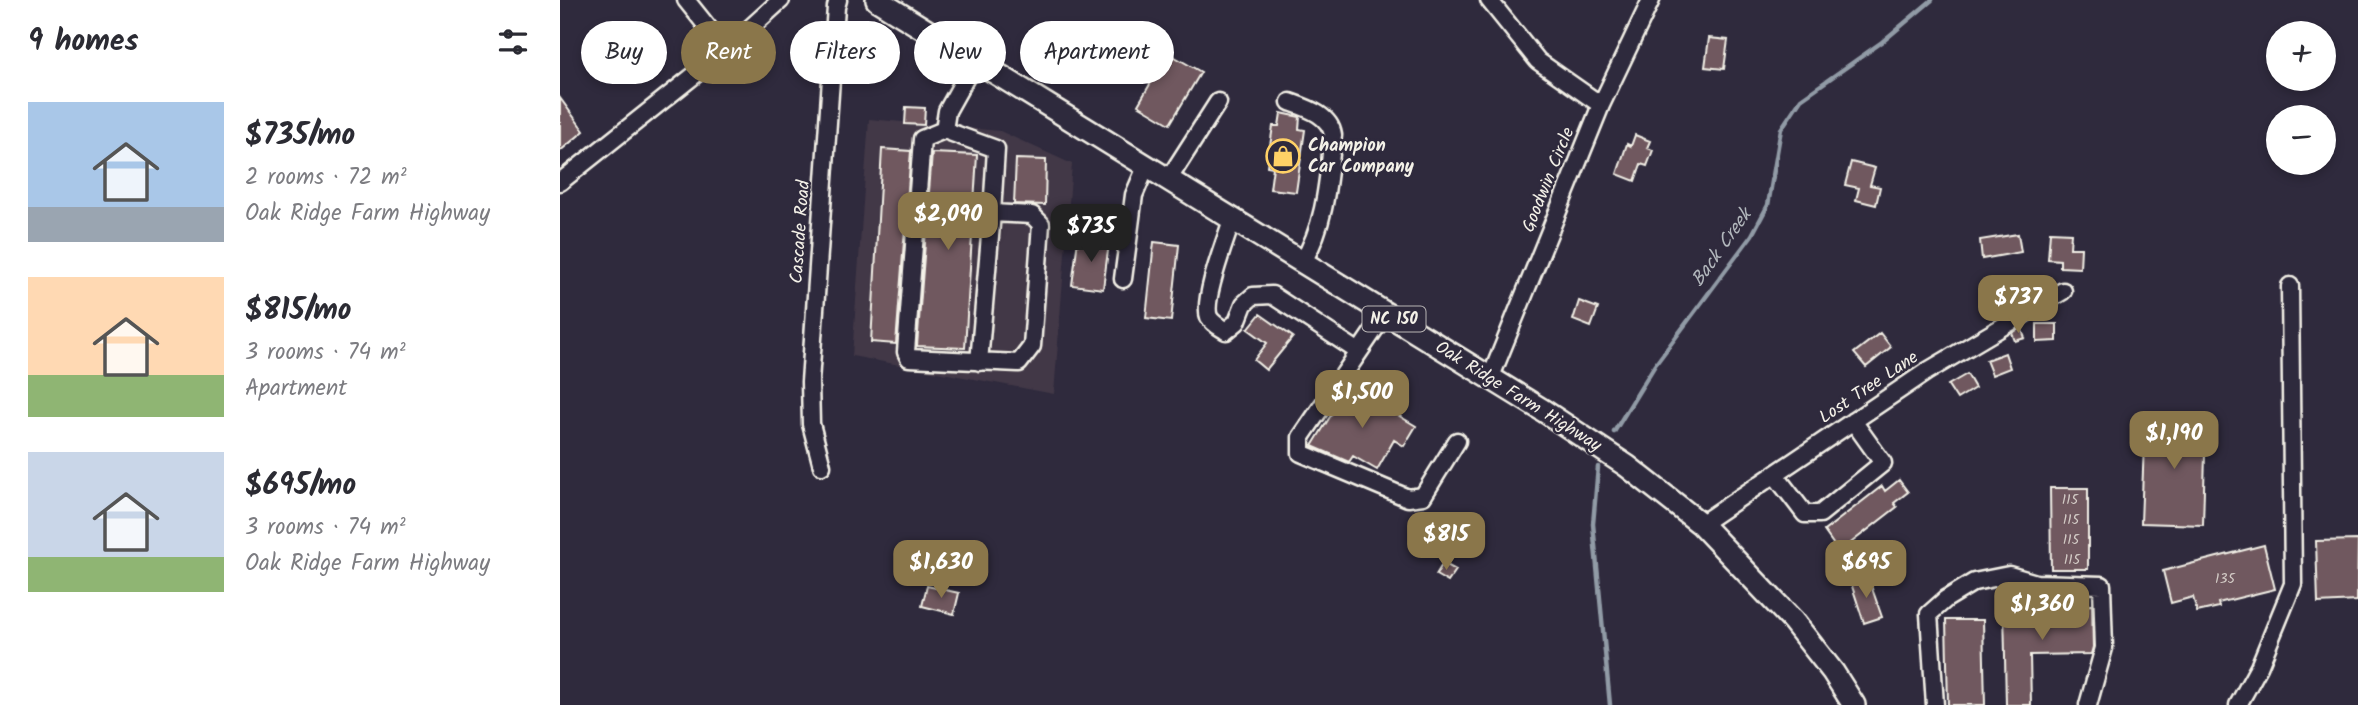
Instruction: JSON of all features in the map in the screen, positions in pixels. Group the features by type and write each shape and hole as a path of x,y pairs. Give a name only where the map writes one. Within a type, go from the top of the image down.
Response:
{"main road":[{"name":"Oak Ridge Farm Highway","path":"885,2 914,21"},
{"name":"Oak Ridge Farm Highway","path":"1006,80 1627,466 1701,524 1793,621 1833,672 1854,705"}],"street":[{"path":"686,0 703,21"},
{"path":"758,21 781,0"},
{"name":"Cascade Road","path":"822,466 811,424 810,382 835,6 838,0"},
{"path":"1489,0 1538,61 1601,104"},
{"name":"Goodwin Circle","path":"1490,379 1601,104 1651,0"},
{"path":"560,182 683,84"},
{"path":"944,130 947,111 962,84"},
{"path":"1168,180 1218,102"},
{"path":"1290,102 1308,108 1322,117 1334,135 1326,201 1314,243 1302,263"},
{"path":"979,362 996,149 944,130 922,139 906,352 909,358 979,362 1019,363 1032,346 1041,224 1032,215 992,213"},
{"path":"1123,279 1133,195 1146,167"},
{"path":"1232,220 1213,278 1207,310 1211,321 1226,331 1237,322 1244,304 1254,296 1272,295 1359,352"},
{"path":"2243,703 2293,584 2290,286"},
{"name":"Lost Tree Lane","path":"1701,524 1926,372 2063,291"},
{"path":"1385,314 1301,437 1301,453 1408,498 1423,496 1457,441"},
{"path":"1775,475 1805,514 1820,514 1883,463 1853,421"},
{"path":"1935,705 1929,614 1946,599 1974,582 2008,575 2036,583 2102,585 2104,648 2088,705"}],"shaded area":[{"path":"869,119 1000,131 1072,164 1054,394 852,356"}],"building":[{"path":"1709,38 1728,40 1724,69 1705,67"},
{"path":"1174,56 1201,72 1170,124 1138,105 1150,84 1174,84"},
{"path":"560,98 584,131 560,151"},
{"path":"906,107 925,108 924,125 905,124"},
{"path":"1281,113 1300,117 1299,129 1305,130 1296,192 1270,189 1273,167 1267,166 1273,126 1279,126"},
{"path":"1635,135 1650,141 1647,148 1653,150 1647,166 1641,164 1635,181 1617,174 1627,144 1631,146"},
{"path":"882,149 911,151 896,344 871,342"},
{"path":"932,153 977,155 965,348 917,346"},
{"path":"1016,159 1046,160 1045,205 1014,204"},
{"path":"1851,162 1875,168 1870,185 1880,187 1876,205 1856,200 1859,188 1845,185"},
{"path":"2050,232 2071,233 2070,248 2081,248 2080,268 2060,267 2060,260 2048,259"},
{"path":"2018,234 2021,252 1982,259 1980,240"},
{"path":"1078,240 1109,243 1103,289 1072,285"},
{"path":"1154,242 1179,245 1171,321 1146,318"},
{"path":"1579,301 1598,308 1591,327 1573,320"},
{"path":"1260,314 1293,337 1266,370 1254,360 1267,343 1248,329"},
{"path":"2037,324 2057,324 2057,341 2037,342"},
{"path":"2021,328 2025,338 2015,341 2012,333"},
{"path":"1880,333 1891,347 1866,367 1854,353"},
{"path":"2005,353 2010,368 1992,375 1986,360"},
{"path":"1967,374 1975,388 1957,399 1948,385"},
{"path":"1349,386 1416,426 1404,446 1394,440 1377,470 1353,456 1349,462 1312,446"},
{"path":"2145,417 2206,419 2203,525 2141,523"},
{"path":"1899,480 1908,492 1894,503 1897,507 1839,552 1824,531 1882,486 1885,491"},
{"path":"2050,488 2088,488 2088,569 2051,569"},
{"path":"2358,540 2357,601 2318,603 2316,541"},
{"path":"2264,545 2275,589 2218,603 2219,607 2197,612 2193,597 2171,603 2163,571"},
{"path":"1443,563 1456,570 1448,582 1436,575"},
{"path":"1868,577 1882,617 1864,623 1851,583"},
{"path":"927,586 959,593 954,614 922,606"},
{"path":"2092,605 2091,654 2030,655 2031,705 2006,705 2004,607"},
{"path":"1946,620 1983,620 1985,705 1948,705"}],"waterway":[{"name":"Back Creek","path":"1614,432 1655,365 1752,235 1768,205 1781,129 1801,99 1882,42 1932,0"},
{"name":"Back Creek","path":"1598,467 1593,524 1610,705"}],"place":[{"name":"Champion Car Company","path":"1283,156"}]}
